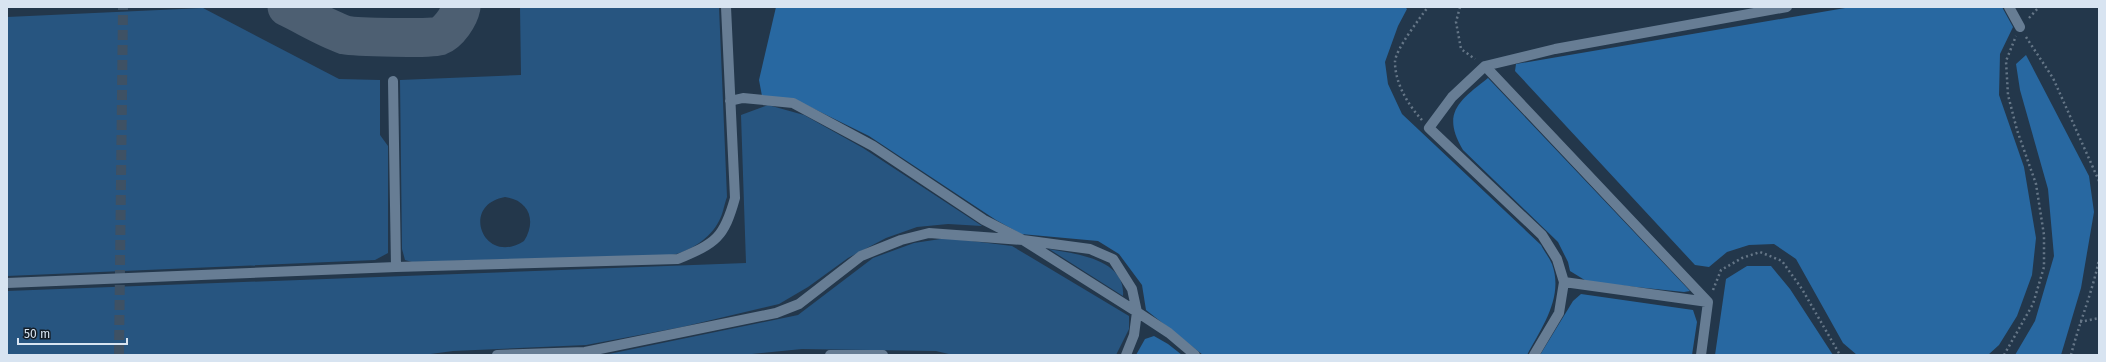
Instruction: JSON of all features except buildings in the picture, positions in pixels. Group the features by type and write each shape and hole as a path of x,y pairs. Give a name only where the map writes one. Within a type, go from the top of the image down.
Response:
{"street":[{"path":"7,283 396,267 678,259 707,247 719,236 729,221 735,198 726,7"},
{"path":"1534,355 1559,313 1564,282 1557,259 1542,235 1429,128 1452,98 1485,66 1555,49 1787,7"},
{"path":"2009,7 2020,27"},
{"path":"1485,66 1708,302"},
{"path":"393,81 396,267"},
{"path":"730,101 743,98 793,103 873,146 984,220 1023,240 1137,312 1169,333 1194,355"},
{"path":"497,355 585,352 776,313 799,304 861,256 901,240 929,233 1023,240 1090,249 1113,259 1132,289 1137,312 1134,335 1126,355"},
{"path":"1564,282 1708,302"},
{"path":"1701,355 1708,302"},
{"path":"830,355 883,355"}],"path":[{"path":"1428,7 1408,35 1394,61 1398,80 1410,106 1429,128"},
{"path":"1460,7 1456,22 1461,49 1485,66"},
{"path":"2004,355 2033,304 2044,267 2044,235 2036,184 2017,130 2008,94 2006,61 2020,27 2040,7"},
{"path":"2020,27 2052,78 2099,181"},
{"path":"1708,302 1721,270 1742,258 1760,252 1782,261 1802,289 1840,355"},
{"path":"2071,355 2080,322 2096,275 2099,258"},
{"path":"2080,322 2099,318"}],"shaded area":[{"path":"520,7 719,7 727,197 720,218 705,239 686,251 672,255 412,262 405,260 402,249 400,80 521,75","holes":["505,197 520,202 528,213 530,219 528,233 524,241 510,247 498,246 488,241 482,232 480,221 483,211 491,202"]},
{"path":"776,7 1405,7 1407,9 1398,26 1385,62 1388,84 1402,114 1541,245 1552,264 1555,276 1555,288 1550,311 1527,355 1203,355 1146,310 1142,285 1119,254 1098,241 1021,234 996,220 869,136 796,100 762,96 759,80"},
{"path":"1851,7 2002,7 2013,27 2000,54 1999,95 2024,167 2036,238 2032,275 2017,316 1999,345 1988,355 1857,355 1843,343 1796,259 1774,244 1749,245 1727,252 1709,267 1695,265 1515,71 1516,64"},
{"path":"203,8 339,79 380,80 380,135 388,146 388,253 375,260 7,276 7,17"},
{"path":"2026,55 2089,176 2094,212 2081,288 2061,355 2015,355 2035,321 2054,256 2048,189 2020,90 2016,64"},
{"path":"1488,78 1690,291 1684,292 1588,282 1570,271 1568,262 1558,242 1463,150 1457,137 1454,126 1456,109 1469,94"},
{"path":"768,105 804,115 863,148 982,226 948,224 917,227 886,238 848,258 808,287 779,304 682,327 586,345 453,351 423,355 7,355 7,291 746,263 741,115"},
{"path":"947,238 1012,246 1129,316 1129,329 1116,355 953,355 936,351 802,349 742,355 604,355 798,315 873,258 914,243"},
{"path":"1049,249 1085,256 1108,266 1116,274 1122,284 1123,296"},
{"path":"1747,266 1771,266 1790,289 1833,355 1715,355 1726,279"},
{"path":"1581,294 1693,310 1697,322 1692,355 1540,355 1573,301"},
{"path":"1154,336 1168,344 1182,355 1136,355 1145,339"}],"taxiway":[{"path":"287,7 345,35 409,38 433,37 443,34 453,24 461,7"}],"tunnel":[{"path":"119,355 123,7"}]}
